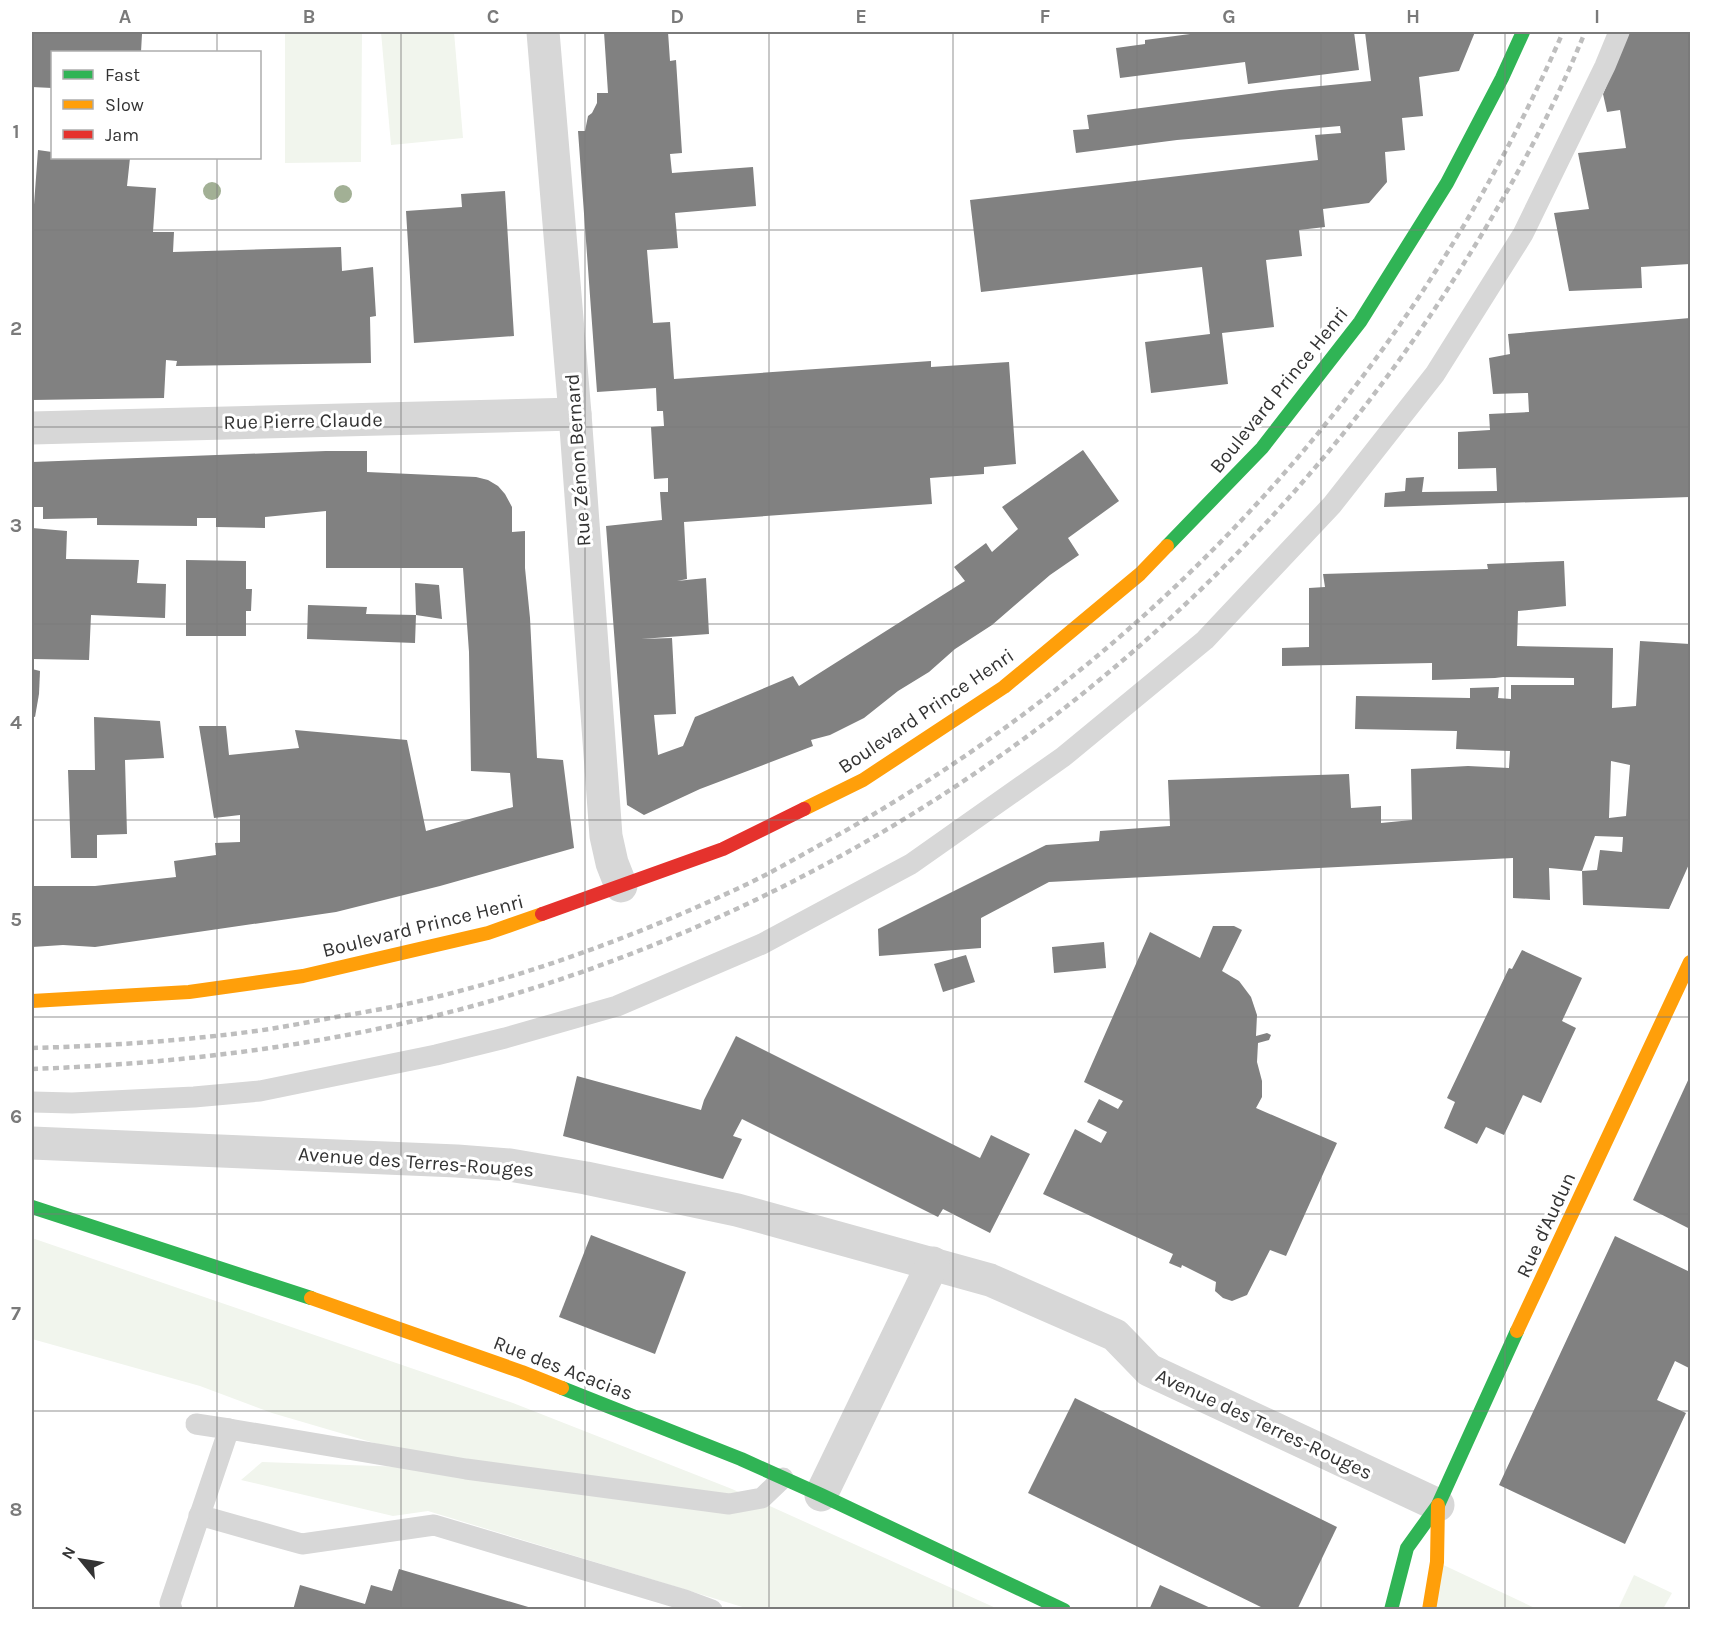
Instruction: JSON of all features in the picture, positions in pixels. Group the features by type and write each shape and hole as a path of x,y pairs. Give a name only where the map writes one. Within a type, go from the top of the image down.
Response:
{"main road":[{"name":"Boulevard Prince Henri","path":"32,1001 189,992 303,976 488,933 723,849 863,780 1004,687 1140,574 1262,448 1360,322 1447,183 1502,78 1523,32"},
{"name":"Rue d'Audun","path":"1391,1610 1407,1548 1438,1505 1690,962"},
{"name":"Rue des Acacias","path":"32,1207 346,1309 522,1372 741,1459 1064,1610"},
{"name":"Rue d'Audun","path":"1429,1610 1437,1562 1438,1505"}],"street":[{"name":"Rue Zénon Bernard","path":"543,32 575,414 606,836 612,863 621,886"},
{"name":"Rue Pierre Claude","path":"32,428 575,414"},
{"name":"Avenue des Terres-Rouges","path":"32,1143 510,1165 586,1178 737,1210 990,1280 1115,1335 1149,1370 1438,1505"},
{"path":"821,1495 933,1263"}],"lane":[{"path":"32,1102 72,1103 260,1091 505,1038 617,1006 762,944 911,864 1064,757 1205,640 1332,505 1435,374 1523,234 1605,66 1619,32"},
{"path":"196,1424 466,1469 729,1504 762,1498 783,1478"},
{"path":"172,1610 170,1603 229,1429"},
{"path":"199,1515 302,1544 434,1525 712,1610"}],"shaded area":[{"path":"362,32 361,162 285,163 285,33"},
{"path":"381,32 454,32 463,138 391,145"},
{"path":"32,1238 513,1403 732,1489 998,1609 749,1609 428,1511 393,1516 241,1480 262,1462 463,1469 272,1413 200,1386 32,1339"},
{"path":"1437,1562 1537,1609 1429,1610"},
{"path":"1634,1575 1672,1593 1663,1609 1618,1609"}],"building":[{"path":"33,32 142,34 141,51 51,51 51,88 32,87"},
{"path":"604,32 668,32 670,61 676,60 682,153 670,154 672,173 753,167 756,206 675,213 678,248 647,250 653,323 670,322 674,379 931,361 931,367 1009,362 1016,464 984,467 984,474 930,478 932,504 684,522 687,579 677,581 706,578 709,634 641,639 672,638 676,714 654,715 658,755 683,746 695,717 793,676 799,686 965,581 954,567 986,543 992,552 1018,529 1002,507 1083,450 1119,501 1068,538 1079,555 1050,575 992,625 955,649 929,672 898,691 864,718 830,735 811,740 813,746 700,789 644,815 627,805 606,526 662,520 660,492 668,492 668,478 654,479 651,427 664,426 663,411 657,411 656,388 597,392 578,131 585,131 588,116 597,103 597,93 608,93"},
{"path":"1205,32 1354,32 1359,70 1248,84 1245,62 1120,78 1116,48 1145,44 1145,40"},
{"path":"1365,32 1475,32 1459,71 1419,77 1423,116 1402,118 1405,150 1385,152 1387,182 1369,203 1323,209 1325,227 1299,230 1302,256 1266,260 1274,327 1222,333 1228,384 1151,393 1145,342 1210,334 1202,267 981,292 970,200 1318,160 1315,135 1341,133 1340,126 1177,140 1076,153 1073,130 1089,129 1087,115 1280,90 1371,81"},
{"path":"1629,32 1690,32 1690,264 1641,267 1642,288 1569,291 1554,213 1589,209 1578,153 1626,148 1620,110 1607,112 1603,94"},
{"path":"38,150 51,152 51,159 130,159 127,186 156,188 153,232 174,232 173,252 341,247 342,271 373,267 376,316 370,317 371,363 176,366 177,361 166,360 164,398 32,400 32,232"},
{"path":"505,191 514,336 414,343 406,211 462,207 461,194"},
{"path":"1690,318 1690,497 1384,507 1385,493 1405,491 1406,478 1424,477 1422,492 1497,491 1496,468 1458,469 1458,432 1490,430 1489,414 1529,412 1528,393 1493,394 1489,358 1510,354 1508,334"},
{"path":"367,451 367,472 476,477 488,480 505,494 512,507 512,532 525,531 525,568 530,618 537,758 563,760 574,848 440,886 336,912 95,947 63,945 32,947 32,886 95,886 176,877 174,861 216,855 215,843 240,842 240,815 214,818 199,726 226,726 229,755 299,748 295,730 407,740 426,831 513,807 510,773 471,771 469,652 463,568 326,568 326,511 265,517 265,528 216,527 216,518 197,518 197,526 97,525 97,518 43,519 43,507 32,507 32,462"},
{"path":"32,528 67,531 66,559 139,560 137,583 166,584 165,618 91,615 89,660 32,659"},
{"path":"186,560 246,561 246,589 252,589 251,611 246,611 246,636 186,636"},
{"path":"1564,561 1566,606 1518,611 1517,646 1613,648 1612,708 1636,706 1640,641 1690,644 1690,862 1669,909 1583,905 1582,871 1549,868 1550,900 1513,898 1513,858 1049,882 981,918 981,948 879,956 878,929 1046,845 1099,841 1100,831 1170,826 1168,780 1349,774 1351,808 1381,806 1381,823 1412,820 1411,769 1468,766 1509,768 1510,751 1456,749 1457,731 1355,729 1356,696 1470,698 1470,688 1499,687 1498,698 1511,699 1511,685 1574,685 1574,678 1503,677 1432,680 1432,663 1282,666 1282,648 1309,647 1309,588 1325,587 1323,574 1488,569 1487,564","holes":["1611,761 1630,765 1626,816 1609,818","1595,836 1623,837 1622,852 1600,850 1597,870 1582,871"]},
{"path":"415,583 439,585 442,619 416,615"},
{"path":"308,605 367,607 366,614 416,615 415,643 307,639"},
{"path":"32,669 40,671 35,717 32,716"},
{"path":"94,717 160,721 164,758 125,760 127,834 97,835 97,858 71,858 68,770 95,770"},
{"path":"1213,926 1234,926 1242,930 1222,971 1239,981 1251,997 1257,1015 1256,1036 1267,1033 1271,1035 1269,1040 1258,1043 1257,1062 1262,1081 1262,1097 1256,1108 1337,1143 1286,1256 1270,1250 1247,1295 1232,1301 1223,1298 1215,1291 1216,1282 1182,1265 1181,1268 1169,1263 1173,1254 1043,1194 1075,1129 1101,1143 1107,1132 1087,1122 1099,1099 1118,1109 1123,1101 1084,1082 1150,932 1200,958"},
{"path":"1104,942 1106,968 1054,973 1052,947"},
{"path":"1522,950 1582,978 1562,1021 1576,1028 1541,1103 1523,1095 1504,1135 1486,1127 1477,1144 1444,1128 1455,1102 1447,1098 1509,968 1512,969"},
{"path":"966,955 975,982 943,992 934,964"},
{"path":"736,1036 980,1158 991,1135 1030,1154 990,1233 943,1209 938,1217 742,1119 733,1136 742,1139 723,1179 563,1136 577,1076 701,1110"},
{"path":"1690,1076 1690,1229 1633,1200"},
{"path":"591,1235 686,1272 655,1354 559,1317"},
{"path":"1615,1236 1690,1272 1690,1366 1689,1368 1675,1361 1657,1400 1686,1413 1625,1544 1499,1485"},
{"path":"1075,1398 1337,1527 1297,1610 1267,1610 1028,1493"},
{"path":"399,1569 535,1610 293,1610 300,1585 365,1604 371,1585 392,1591"},
{"path":"1160,1585 1215,1610 1149,1610"}],"railway":[{"path":"32,1048 200,1038 267,1029 407,1004 468,989 548,965 665,921 741,887 818,846 940,773 1055,690 1161,600 1259,501 1349,395 1429,281 1501,160 1563,32"},
{"path":"32,1069 156,1061 279,1047 401,1024 521,992 665,940 804,876 935,800 1060,712 1175,614 1282,505 1379,387 1466,260 1530,149 1585,32"}],"traffic: fast":[{"path":"1167,546 1262,448 1360,322 1447,183 1502,78 1523,32"},
{"path":"32,1207 311,1298"},
{"path":"1391,1610 1407,1548 1438,1505 1517,1331"},
{"path":"562,1388 741,1459 1064,1610"}],"traffic: slow":[{"path":"804,809 863,780 1004,687 1140,574 1167,546"},
{"path":"32,1001 189,992 303,976 488,933 542,914"},
{"path":"1517,1331 1690,962"},
{"path":"311,1298 562,1388"},
{"path":"1429,1610 1437,1562 1438,1505"}],"traffic: jam":[{"path":"542,914 723,849 804,809"}]}
